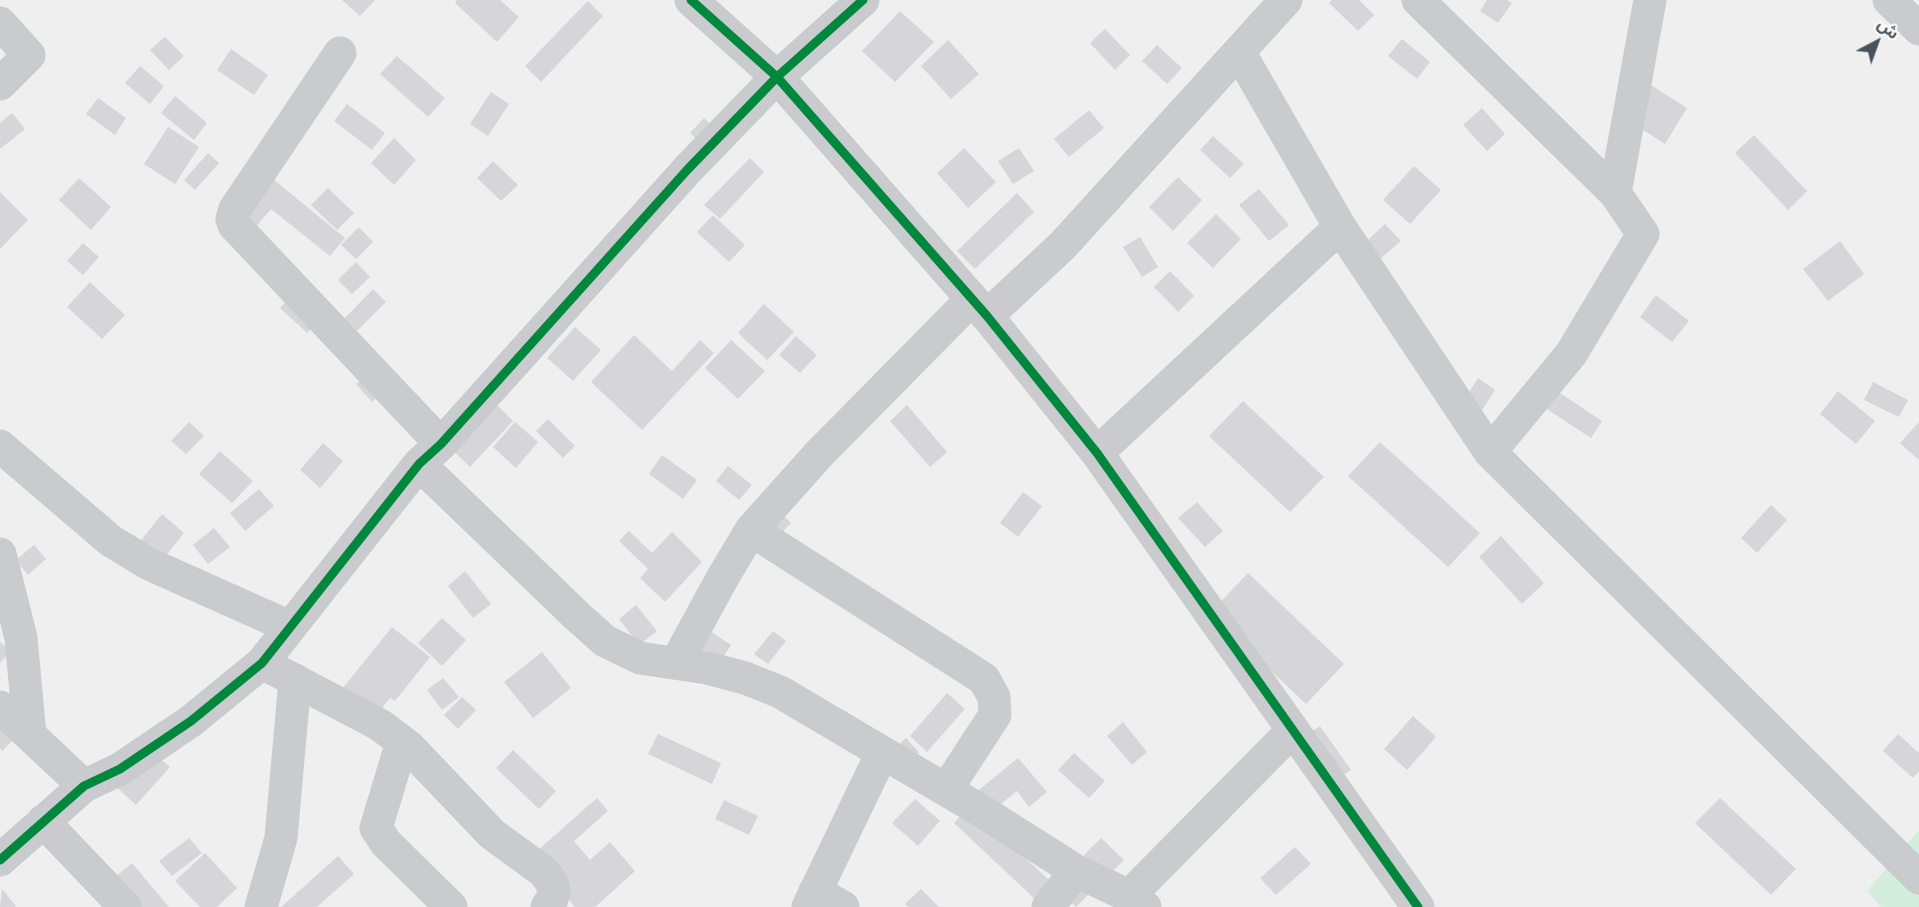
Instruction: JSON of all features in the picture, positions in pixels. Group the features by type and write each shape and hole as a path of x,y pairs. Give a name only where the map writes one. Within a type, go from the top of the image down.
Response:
{"street":[{"path":"691,0 777,77 980,308 1097,453 1418,907"},
{"path":"0,860 84,786 120,769 191,721 262,663 430,454 688,169 777,77 863,0"},
{"path":"676,663 751,530 819,454 980,308 1063,245 1286,0"},
{"path":"1418,0 1615,193 1643,234 1571,354 1490,452"},
{"path":"1615,193 1650,0"},
{"path":"1889,0 1919,29"},
{"path":"0,23 28,55 0,84"},
{"path":"1239,52 1340,227 1490,452 1919,878"},
{"path":"339,53 235,209 232,219 234,225 430,454 577,616 606,640 640,658 717,670 780,692 946,790 1076,871 1137,902 1293,730"},
{"path":"1097,453 1340,227"},
{"path":"0,446 111,541 149,564 291,627"},
{"path":"751,530 984,679 994,697 995,715 946,790"},
{"path":"0,554 21,638 30,735"},
{"path":"262,663 380,724 402,742 492,834 544,872 552,883 554,891 547,907"},
{"path":"261,907 277,854 284,818 295,680"},
{"path":"0,707 84,786"},
{"path":"402,742 376,828 386,843 451,907"},
{"path":"843,907 811,899 882,753"},
{"path":"44,821 125,907"},
{"path":"1048,907 1076,871"}],"green space":[{"path":"1919,830 1919,907 1881,907 1867,891"}],"building":[{"path":"342,0 375,0 360,16"},
{"path":"457,0 500,0 519,17 497,42 455,3"},
{"path":"1332,0 1359,0 1374,15 1358,31 1329,3"},
{"path":"1487,0 1507,0 1512,3 1498,23 1480,11"},
{"path":"588,1 603,16 541,82 525,66"},
{"path":"900,11 934,42 895,82 862,51"},
{"path":"1105,29 1130,55 1115,70 1090,43"},
{"path":"165,37 184,56 169,70 150,50"},
{"path":"1402,39 1430,62 1417,79 1388,56"},
{"path":"948,40 979,74 951,99 921,66"},
{"path":"1157,45 1182,68 1167,84 1142,61"},
{"path":"231,49 268,75 254,95 217,70"},
{"path":"397,56 445,98 428,117 380,74"},
{"path":"140,66 164,86 150,104 125,83"},
{"path":"1646,82 1687,108 1665,144 1623,117"},
{"path":"491,92 509,104 488,136 470,124"},
{"path":"175,96 207,123 194,140 161,113"},
{"path":"98,98 126,118 115,135 86,114"},
{"path":"347,104 385,133 372,150 334,121"},
{"path":"1482,108 1505,134 1487,151 1463,125"},
{"path":"1089,110 1104,128 1069,157 1054,139"},
{"path":"12,113 25,129 0,149 0,123"},
{"path":"704,118 733,146 719,160 690,133"},
{"path":"168,127 199,147 175,184 144,164"},
{"path":"1754,135 1807,191 1788,210 1735,153"},
{"path":"1213,136 1244,164 1230,178 1200,150"},
{"path":"394,138 416,160 394,185 371,163"},
{"path":"964,148 996,182 968,208 937,173"},
{"path":"1019,148 1034,171 1013,184 998,161"},
{"path":"208,153 219,163 195,190 184,180"},
{"path":"750,158 764,172 720,219 704,205"},
{"path":"493,161 518,185 501,201 477,178"},
{"path":"1414,166 1441,190 1410,224 1383,200"},
{"path":"268,175 345,238 330,256 271,209 239,247 222,233"},
{"path":"1178,177 1202,200 1173,231 1149,207"},
{"path":"79,178 111,207 91,230 59,200"},
{"path":"328,188 354,213 337,230 311,205"},
{"path":"1259,189 1289,225 1269,241 1239,205"},
{"path":"0,192 28,220 0,249"},
{"path":"1017,193 1034,212 975,269 957,251"},
{"path":"1216,214 1241,239 1213,268 1187,243"},
{"path":"713,215 745,245 729,262 697,232"},
{"path":"1385,224 1401,241 1381,258 1366,242"},
{"path":"359,227 373,242 356,259 341,245"},
{"path":"1140,237 1158,267 1142,277 1123,247"},
{"path":"1840,241 1864,274 1828,301 1803,269"},
{"path":"83,243 99,257 83,275 67,261"},
{"path":"356,262 370,277 352,294 338,280"},
{"path":"1170,271 1194,296 1178,312 1154,287"},
{"path":"90,282 125,315 102,339 67,307"},
{"path":"373,289 386,302 357,331 344,319"},
{"path":"296,290 323,315 307,333 280,308"},
{"path":"1656,295 1689,321 1672,342 1640,317"},
{"path":"764,304 794,332 767,360 738,333"},
{"path":"575,327 601,350 573,381 547,358"},
{"path":"634,335 672,371 700,340 714,353 642,430 591,382"},
{"path":"796,336 817,355 800,373 779,355"},
{"path":"731,340 765,371 738,399 705,368"},
{"path":"375,368 390,386 372,402 356,384"},
{"path":"1478,378 1495,390 1479,415 1461,405"},
{"path":"1873,382 1908,400 1899,417 1864,400"},
{"path":"1554,389 1602,421 1591,438 1542,406"},
{"path":"1838,391 1875,421 1856,444 1820,414"},
{"path":"1243,401 1324,477 1290,512 1209,436"},
{"path":"495,403 513,421 470,467 452,450"},
{"path":"907,405 947,452 930,467 890,421"},
{"path":"548,419 575,446 563,458 536,431"},
{"path":"189,422 204,436 186,454 171,441"},
{"path":"515,422 538,442 516,468 493,447"},
{"path":"1919,422 1919,460 1900,443"},
{"path":"1380,442 1480,533 1448,567 1348,476"},
{"path":"323,443 343,461 320,488 300,470"},
{"path":"220,451 253,481 232,503 199,474"},
{"path":"662,455 697,480 683,499 649,474"},
{"path":"728,466 752,485 739,500 716,481"},
{"path":"259,489 274,506 245,531 230,513"},
{"path":"1023,492 1042,506 1018,537 1000,523"},
{"path":"1197,502 1223,531 1205,547 1178,518"},
{"path":"1771,505 1787,520 1757,553 1741,538"},
{"path":"775,507 791,523 775,540"},
{"path":"162,514 184,533 160,563 138,544"},
{"path":"214,528 230,547 208,564 193,545"},
{"path":"629,531 652,553 672,532 702,562 665,602 640,578 648,569 619,541"},
{"path":"1501,536 1544,583 1522,604 1479,557"},
{"path":"34,545 46,559 28,575 16,560"},
{"path":"465,571 491,604 473,618 448,586"},
{"path":"1248,573 1344,664 1306,704 1210,613"},
{"path":"636,605 657,631 639,645 619,619"},
{"path":"442,618 466,640 442,666 418,643"},
{"path":"392,627 430,657 395,701 390,698 368,726 334,699"},
{"path":"707,629 731,645 718,666 693,650"},
{"path":"773,631 786,641 768,664 754,654"},
{"path":"0,642 11,651 0,663"},
{"path":"542,652 571,688 533,718 504,682"},
{"path":"443,678 459,697 442,710 427,690"},
{"path":"947,693 965,709 927,752 910,736"},
{"path":"462,697 476,710 458,729 444,715"},
{"path":"1413,716 1436,737 1407,770 1384,749"},
{"path":"0,717 18,735 2,751 0,748"},
{"path":"1123,722 1147,752 1132,765 1107,736"},
{"path":"1320,726 1351,770 1321,790 1291,746"},
{"path":"658,734 721,763 712,784 648,754"},
{"path":"1898,734 1919,753 1919,771 1913,778 1883,751"},
{"path":"906,738 919,752 900,771 886,757"},
{"path":"146,746 170,767 136,805 112,783"},
{"path":"513,750 556,791 539,809 496,768"},
{"path":"1074,753 1105,781 1089,798 1058,770"},
{"path":"1018,758 1047,792 1029,807 1017,791 991,812 975,793"},
{"path":"597,798 608,811 574,841 590,860 610,842 635,871 595,907 575,907 530,857"},
{"path":"1720,798 1796,869 1771,895 1695,823"},
{"path":"915,799 940,821 918,846 892,823"},
{"path":"724,800 758,816 749,835 715,819"},
{"path":"970,806 1052,883 1036,900 954,823"},
{"path":"189,838 202,853 172,876 159,861"},
{"path":"1101,838 1124,860 1076,907 1054,885"},
{"path":"1295,847 1311,864 1276,895 1260,878"},
{"path":"205,853 237,888 217,907 200,907 175,881"},
{"path":"338,856 354,874 317,907 281,907"},
{"path":"132,863 169,907 117,907 113,879"},
{"path":"2,889 16,906 15,907 0,907"},
{"path":"921,889 939,907 909,907 905,904"}],"cycle path":[{"path":"691,0 777,77 987,316 1097,453 1418,907"},
{"path":"0,860 84,786 120,769 191,721 262,663 419,464 441,444 688,169 777,77 863,0"}]}
